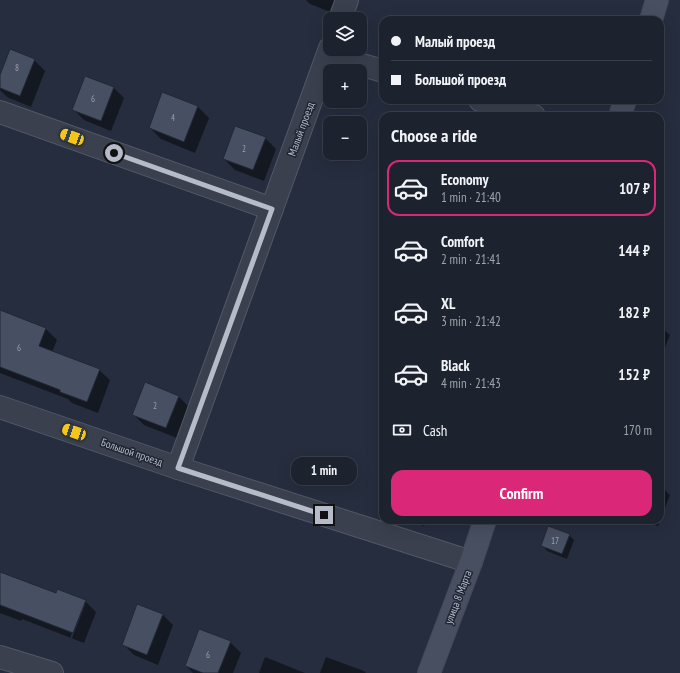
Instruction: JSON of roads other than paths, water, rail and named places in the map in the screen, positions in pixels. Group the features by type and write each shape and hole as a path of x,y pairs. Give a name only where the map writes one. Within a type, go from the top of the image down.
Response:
{"main road":[{"path":"652,16 657,0"},
{"name":"улица 8 Марта","path":"429,673 484,524"}],"street":[{"path":"343,12 347,0"},
{"name":"Малый проезд","path":"178,468 327,56"},
{"path":"342,56 379,70"},
{"path":"494,104 520,112"},
{"path":"0,112 272,209"},
{"name":"Большой проезд","path":"0,407 178,468 471,562"},
{"path":"0,657 52,673"}]}
